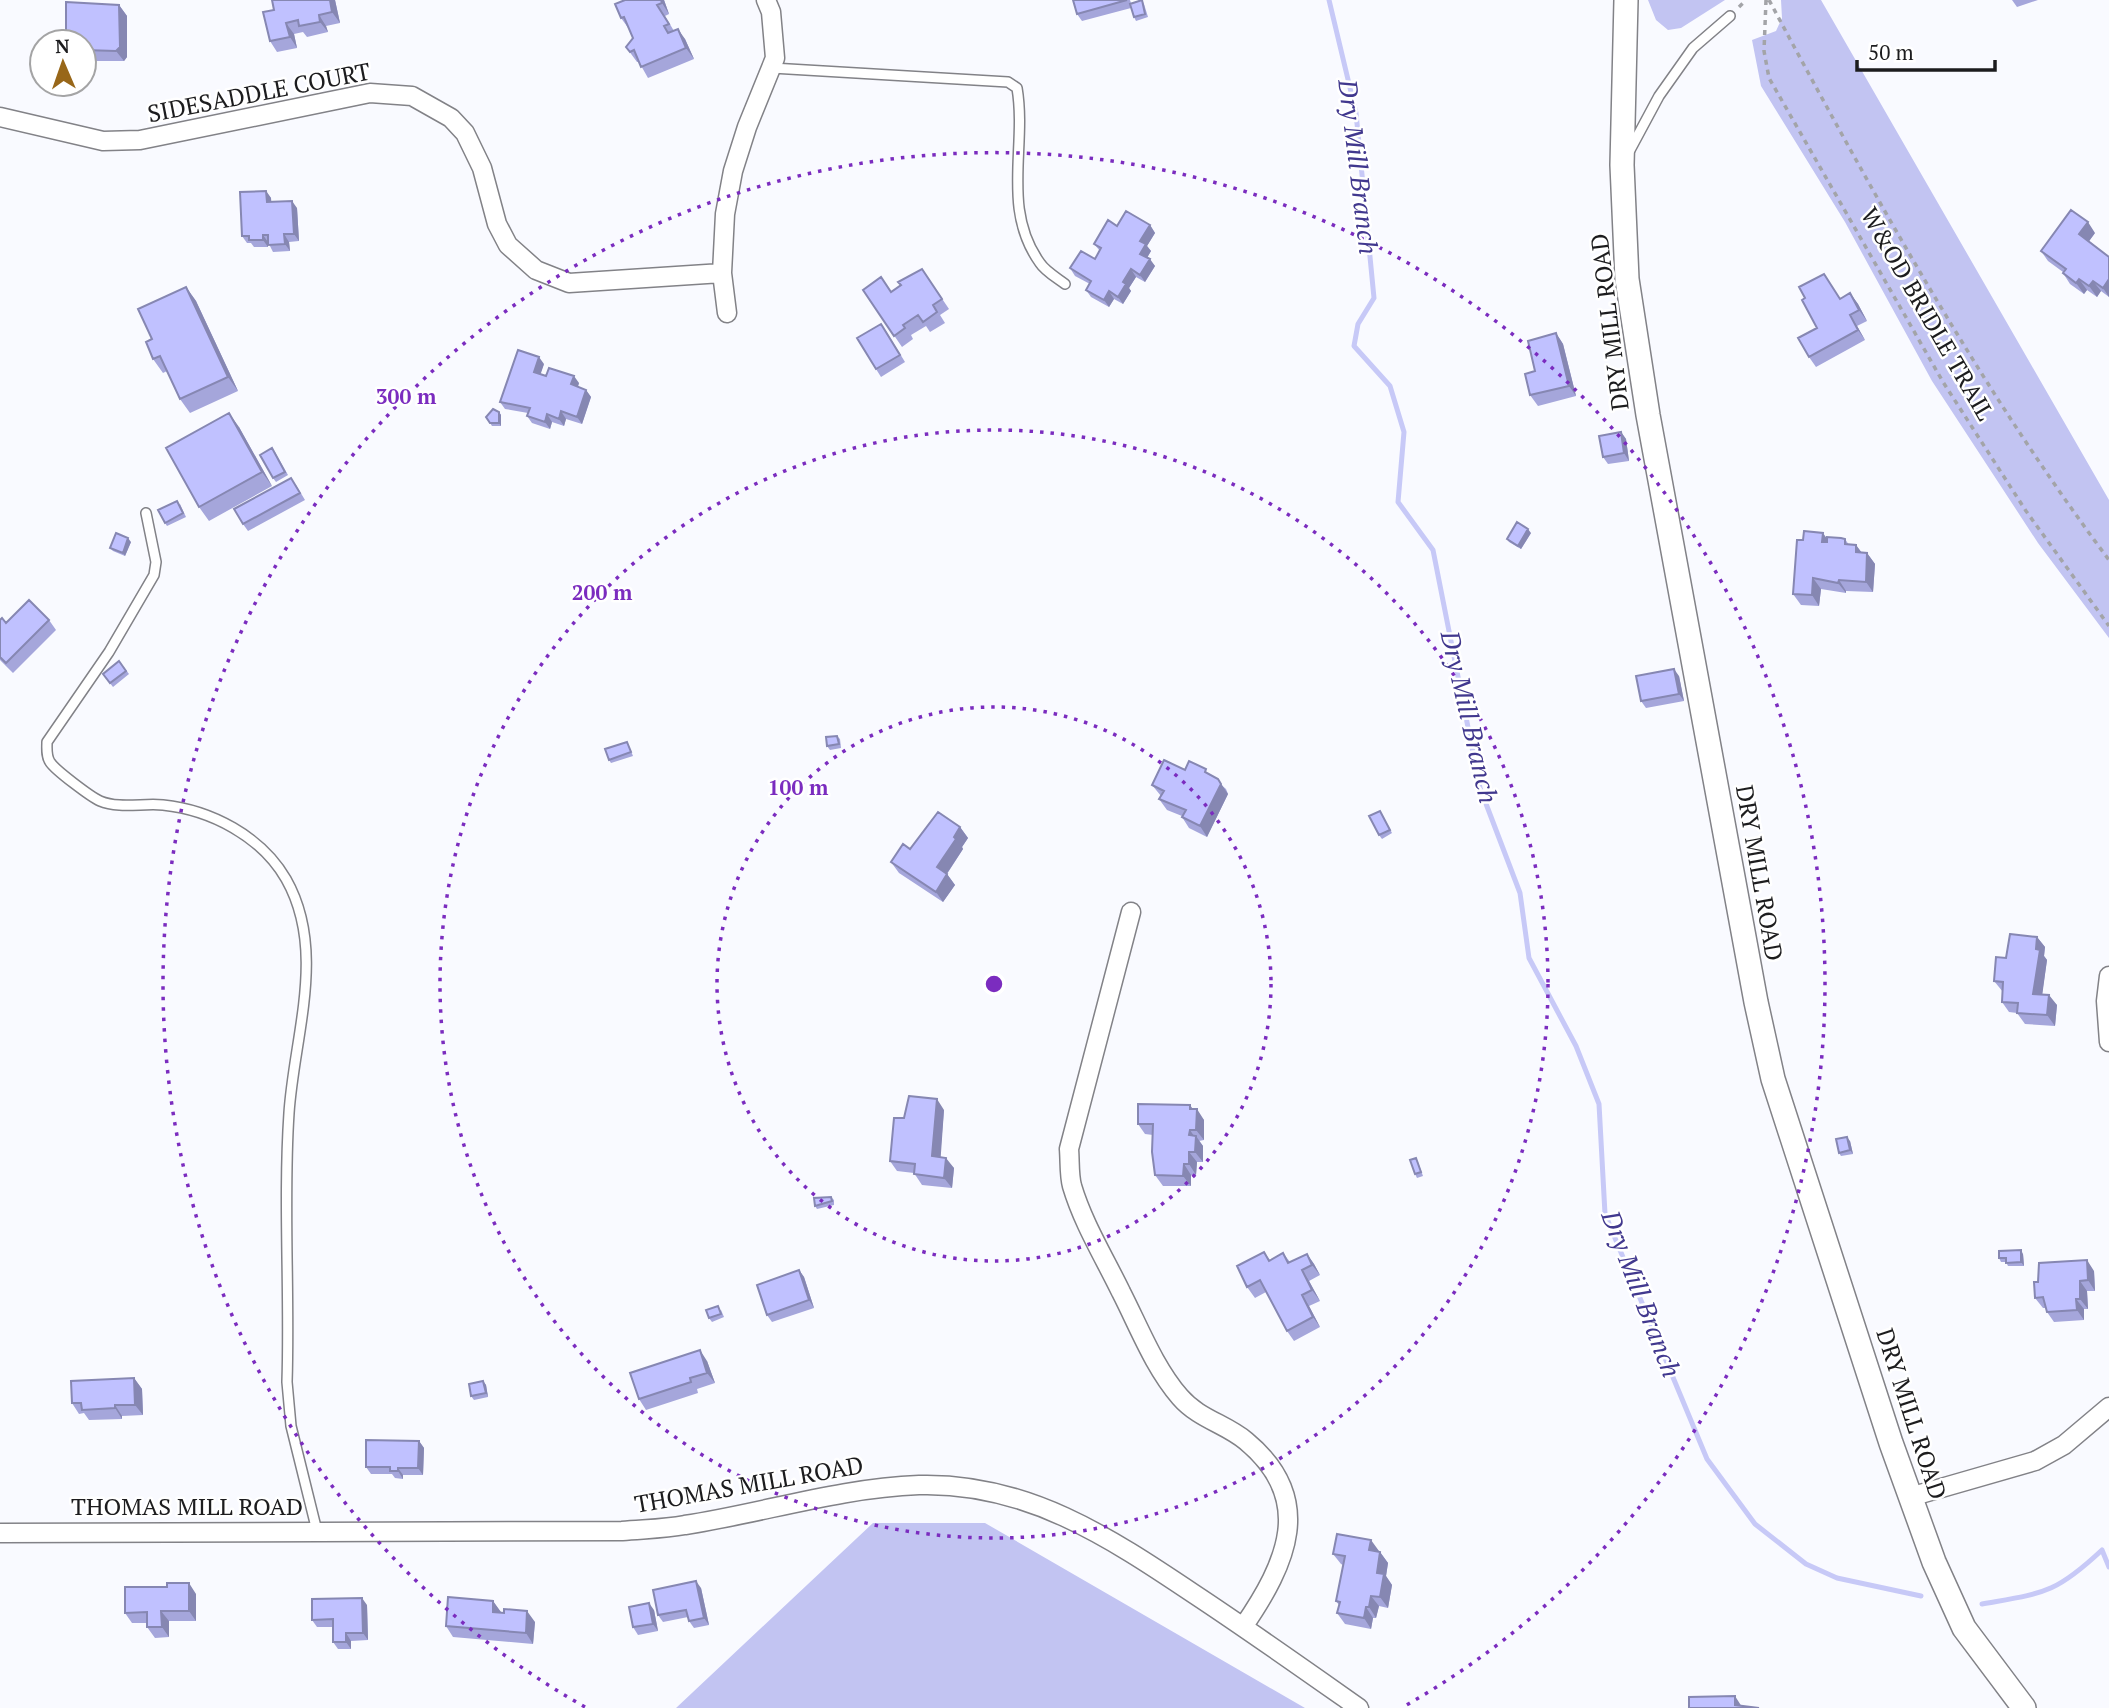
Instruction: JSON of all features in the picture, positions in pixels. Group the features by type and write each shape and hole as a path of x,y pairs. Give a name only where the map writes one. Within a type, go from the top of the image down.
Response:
{"street":[{"path":"727,313 722,273 725,214 733,171 747,127 775,58 766,0"},
{"name":"DRY MILL ROAD","path":"1626,0 1622,165 1627,279 1648,415 1756,1002 1773,1079 1910,1497 1964,1628 2024,1708"},
{"name":"SIDESADDLE COURT","path":"0,117 103,141 140,140 370,93 412,96 451,118 465,133 482,168 497,224 508,245 536,270 569,284 722,273"},
{"path":"1130,912 1069,1149 1071,1183 1091,1231 1159,1368 1182,1399 1208,1420 1244,1439 1269,1461 1285,1487 1290,1516 1283,1549 1269,1588 1243,1627"},
{"path":"2109,976 2106,1001 2109,1042"},
{"path":"1910,1497 2035,1461 2072,1439 2109,1407"},
{"name":"THOMAS MILL ROAD","path":"0,1533 622,1531 683,1526 881,1488 922,1485 964,1488 1042,1507 1085,1524 1243,1627 1359,1708"}],"lane":[{"path":"1622,165 1659,96 1693,48 1730,16"},
{"path":"772,68 1008,82 1017,88 1020,104 1016,193 1021,223 1040,265 1065,284"},
{"path":"146,513 156,562 154,575 109,652 47,742 47,754 51,765 100,801 194,811 246,836 268,855 286,879 299,911 305,940 306,974 289,1112 287,1382 291,1426 317,1531"}],"path":[{"path":"1768,0 1838,129 1994,394 2109,560"},
{"name":"W&OD BRIDLE TRAIL","path":"1768,0 1763,51 1769,78 1943,382 2026,511 2109,626"}],"shaded area":[{"path":"1648,0 1725,0 1681,28 1668,30 1656,20"},
{"path":"1781,0 1821,0 2109,500 2109,638 2038,543 1932,381 1845,222 1761,86 1752,40 1776,31 1782,18"},
{"path":"873,1523 985,1523 1305,1708 676,1708"}],"building":[{"path":"272,0 330,0 332,12 319,15 320,22 299,26 298,20 286,23 290,37 270,41 263,12 274,10"},
{"path":"625,0 661,0 662,3 657,5 669,24 664,26 668,33 678,29 686,48 641,67 634,50 630,52 626,47 633,38 615,4"},
{"path":"1073,0 1127,0 1077,14"},
{"path":"1142,0 1145,14 1134,17 1130,4"},
{"path":"66,2 119,5 120,47 116,51 98,50 98,28 66,28"},
{"path":"266,191 267,202 292,201 294,234 284,234 285,244 268,245 268,235 263,235 263,240 249,240 249,236 242,236 240,192"},
{"path":"2071,210 2088,222 2079,234 2109,257 2109,279 2103,288 2093,281 2089,286 2079,279 2076,283 2063,273 2066,269 2041,251"},
{"path":"1126,211 1150,225 1140,241 1146,244 1140,254 1150,259 1140,275 1131,269 1118,297 1109,291 1104,300 1086,290 1091,281 1070,268 1081,251 1095,259 1101,248 1094,244 1108,220 1117,226"},
{"path":"922,269 942,299 933,305 937,312 923,322 918,315 903,325 905,328 894,336 863,290 881,277 891,292 901,285 898,282"},
{"path":"1824,274 1840,299 1850,293 1859,310 1850,315 1858,330 1809,357 1798,338 1817,328 1802,300 1805,298 1799,287"},
{"path":"186,287 228,377 180,399 160,356 153,359 146,342 152,339 138,309"},
{"path":"881,324 900,355 876,369 857,338"},
{"path":"1556,333 1569,386 1530,395 1525,374 1535,371 1528,341"},
{"path":"518,350 539,357 534,372 546,376 549,368 574,376 571,384 586,390 577,417 561,411 559,419 547,414 545,422 527,416 530,408 500,402"},
{"path":"493,409 499,412 499,423 490,423 486,417"},
{"path":"229,413 262,472 199,507 166,448"},
{"path":"1621,432 1624,453 1603,457 1599,436"},
{"path":"272,448 285,472 273,478 260,455"},
{"path":"291,478 300,493 243,524 234,509"},
{"path":"177,501 183,513 165,523 158,510"},
{"path":"1517,522 1528,529 1518,546 1507,539"},
{"path":"1804,531 1823,533 1822,542 1827,542 1827,537 1845,539 1845,544 1856,545 1856,552 1867,553 1866,582 1839,580 1838,583 1813,578 1812,595 1793,594 1797,540 1803,540"},
{"path":"116,533 128,538 123,553 110,548"},
{"path":"29,600 49,620 6,663 0,657 0,620 2,618 6,623"},
{"path":"119,661 126,671 110,683 103,674"},
{"path":"1674,669 1679,694 1641,701 1636,676"},
{"path":"837,736 839,744 827,746 826,737"},
{"path":"627,742 631,752 609,760 605,749"},
{"path":"1164,760 1185,770 1189,761 1206,769 1205,772 1218,779 1221,784 1200,826 1182,817 1186,810 1159,799 1164,791 1152,785"},
{"path":"1380,811 1390,830 1379,835 1369,816"},
{"path":"938,812 960,827 954,837 956,839 937,867 947,874 936,892 891,862 903,844 910,849"},
{"path":"2010,934 2037,937 2036,949 2040,950 2033,994 2049,995 2047,1015 2017,1013 2018,1003 2002,1002 2003,982 1994,981 1996,957 2006,958"},
{"path":"909,1096 937,1099 932,1156 946,1158 944,1178 914,1174 915,1164 890,1161 894,1118 904,1118"},
{"path":"1138,1104 1190,1105 1190,1109 1197,1109 1196,1130 1190,1130 1189,1135 1196,1136 1195,1152 1189,1152 1189,1164 1184,1164 1183,1176 1155,1175 1153,1124 1138,1124"},
{"path":"1847,1137 1850,1150 1839,1153 1836,1139"},
{"path":"1416,1158 1421,1172 1415,1174 1410,1160"},
{"path":"831,1197 832,1201 815,1206 814,1198"},
{"path":"2021,1250 2021,1262 2006,1263 2006,1258 1999,1258 1999,1251"},
{"path":"1264,1252 1269,1261 1283,1253 1288,1263 1307,1254 1312,1265 1302,1270 1312,1290 1302,1295 1313,1317 1287,1331 1260,1280 1247,1287 1237,1266"},
{"path":"2087,1260 2088,1280 2080,1281 2080,1299 2076,1299 2077,1310 2047,1312 2043,1297 2035,1298 2034,1282 2038,1282 2039,1263"},
{"path":"799,1270 809,1300 767,1315 757,1285"},
{"path":"718,1306 721,1314 709,1318 706,1310"},
{"path":"700,1350 707,1373 690,1378 691,1382 639,1399 630,1373"},
{"path":"134,1378 135,1405 82,1410 81,1403 72,1403 71,1381"},
{"path":"483,1381 486,1393 471,1396 469,1384"},
{"path":"366,1440 419,1441 418,1468 398,1468 398,1471 390,1471 390,1467 366,1467"},
{"path":"1337,1534 1371,1540 1369,1550 1380,1552 1377,1573 1384,1574 1380,1597 1371,1596 1364,1618 1337,1613 1340,1602 1336,1601 1345,1556 1333,1554"},
{"path":"696,1581 704,1618 689,1621 686,1610 658,1615 653,1590"},
{"path":"167,1583 189,1583 189,1611 161,1611 162,1627 147,1627 147,1612 125,1613 125,1587 167,1587"},
{"path":"448,1597 493,1601 493,1612 504,1613 504,1609 527,1611 526,1633 446,1626"},
{"path":"362,1598 363,1633 346,1633 346,1642 333,1642 333,1619 312,1620 312,1599"},
{"path":"649,1603 653,1624 633,1627 629,1607"},
{"path":"1735,1696 1735,1705 1759,1708 1689,1708 1689,1697"}],"waterway":[{"name":"Dry Mill Branch","path":"1329,0 1356,113 1374,298 1358,324 1354,346 1390,386 1404,432 1398,502 1433,550 1480,788 1520,893 1529,958 1576,1046 1599,1104 1605,1214 1707,1459 1755,1524 1806,1564 1837,1578 1921,1596"},
{"name":"Dry Mill Branch","path":"1982,1604 2035,1594 2060,1584 2102,1550 2109,1567"}]}
